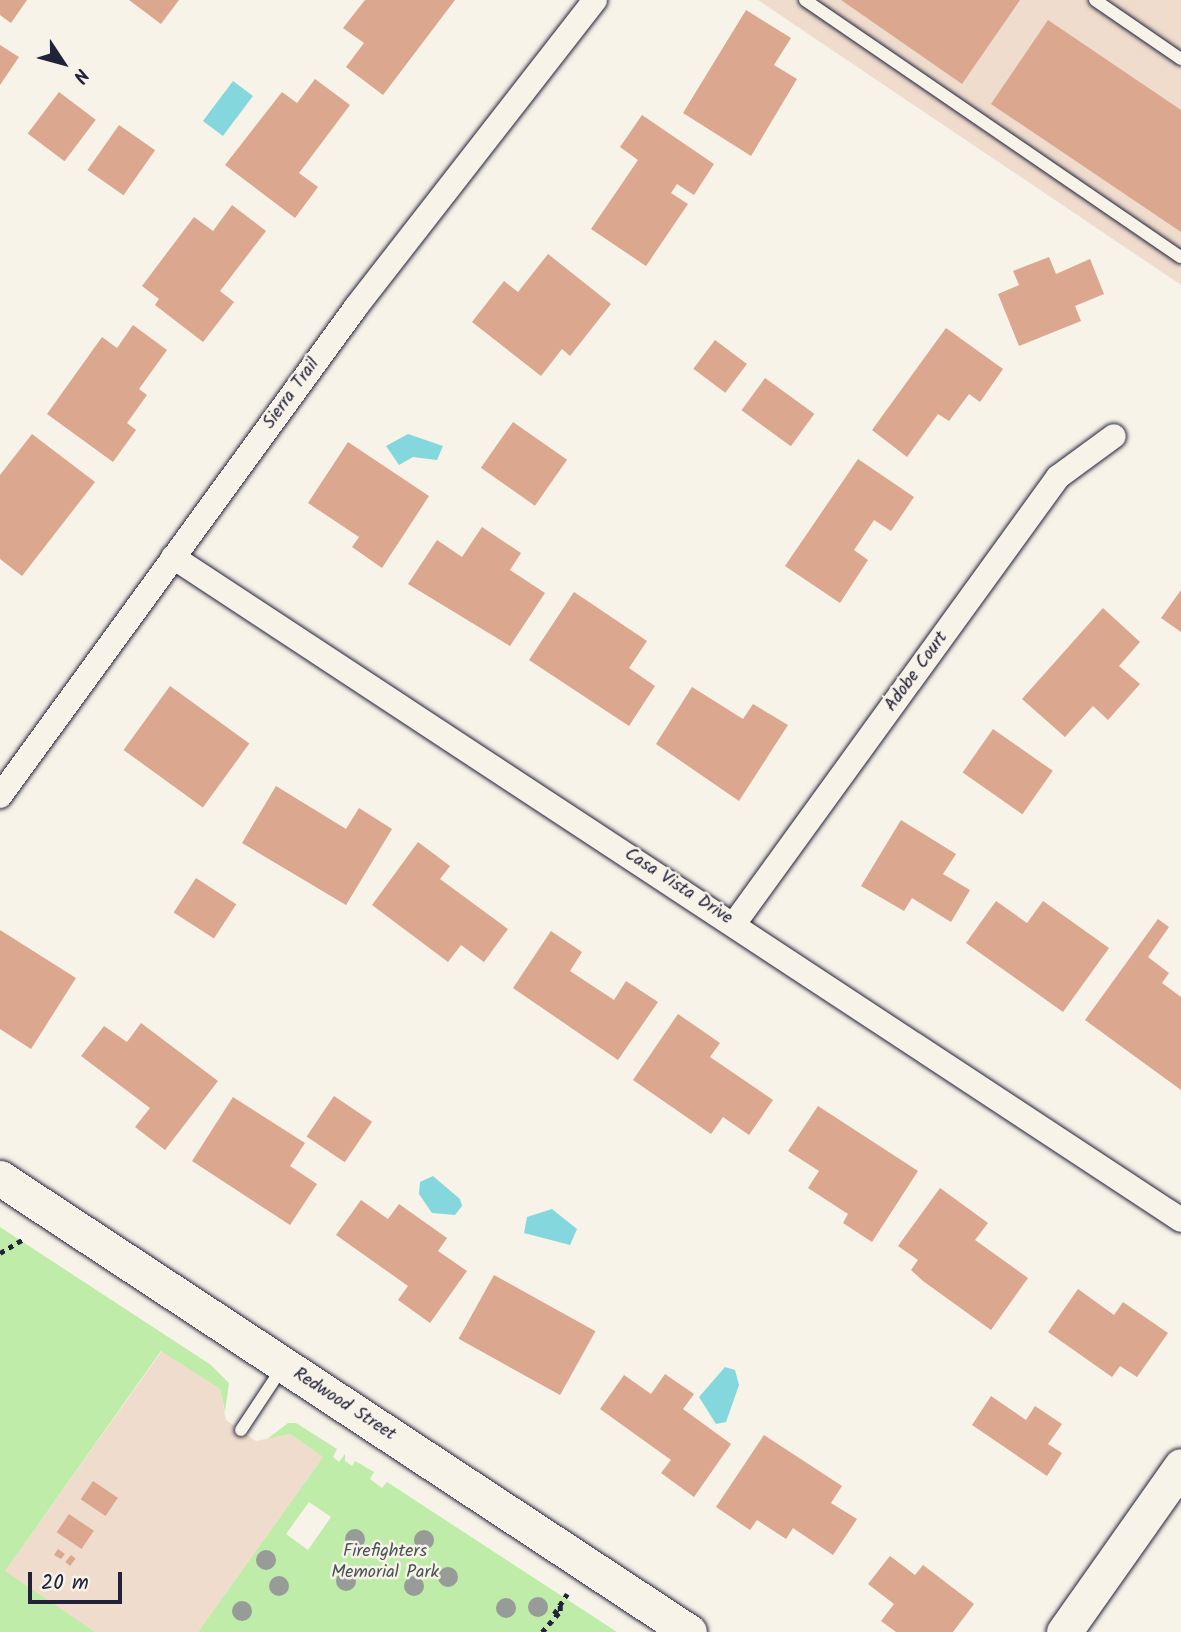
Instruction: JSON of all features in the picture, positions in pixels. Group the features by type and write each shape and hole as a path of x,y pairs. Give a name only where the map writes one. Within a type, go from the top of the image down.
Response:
{"street":[{"name":"Sierra Trail","path":"0,796 356,307 595,0"},
{"name":"Adobe Court","path":"734,924 1058,477 1114,436"},
{"name":"Casa Vista Drive","path":"173,557 1181,1220"},
{"name":"Redwood Street","path":"0,1178 689,1632"},
{"path":"1064,1632 1181,1466"}],"lane":[{"path":"805,0 1181,257"},
{"path":"1095,0 1181,60"},
{"path":"241,1430 284,1365"}],"path":[{"path":"0,1253 26,1238"},
{"path":"542,1632 567,1594"}],"shaded area":[{"path":"758,0 1181,0 1181,285"},
{"path":"162,1351 220,1389 226,1420 256,1441 290,1434 323,1457 198,1632 95,1632 4,1572"}],"green space":[{"path":"0,1227 211,1365 229,1383 225,1412 220,1389 161,1351 5,1571 95,1632 0,1632"},
{"name":"Firefighters Memorial Park","path":"288,1423 296,1423 337,1449 333,1457 339,1462 345,1454 345,1461 352,1466 355,1461 374,1472 370,1479 382,1488 387,1482 617,1632 198,1632 323,1457 290,1434 267,1439","holes":["309,1502 331,1517 308,1550 286,1534"]}],"water":[{"path":"233,81 253,96 223,136 203,121"},
{"path":"408,434 443,446 437,460 413,457 399,465 386,446"},
{"path":"433,1176 460,1199 462,1206 455,1215 432,1213 419,1194 420,1182"},
{"path":"552,1209 577,1229 570,1245 524,1233 527,1217"},
{"path":"725,1367 735,1370 739,1385 726,1422 716,1424 699,1397"}],"building":[{"path":"0,0 27,0 11,23 0,15"},
{"path":"129,0 179,0 161,24"},
{"path":"365,0 455,0 383,95 346,67 364,43 343,28"},
{"path":"841,0 1020,0 962,84"},
{"path":"746,10 791,38 774,65 797,79 751,156 683,113"},
{"path":"1048,20 1181,110 1181,232 991,104"},
{"path":"0,45 19,57 0,85"},
{"path":"315,79 350,105 299,173 318,187 295,218 225,165 282,92 297,103"},
{"path":"59,92 96,120 64,161 28,134"},
{"path":"642,115 714,164 694,195 677,184 671,193 688,204 646,266 591,229 638,160 620,147"},
{"path":"119,125 155,150 123,195 87,170"},
{"path":"232,205 266,231 220,291 234,302 203,342 155,305 159,299 142,286 194,217 213,231"},
{"path":"548,254 611,304 570,356 562,349 541,376 472,322 504,281 518,292"},
{"path":"1049,257 1056,274 1090,259 1104,294 1075,306 1081,321 1019,346 998,294 1019,285 1013,271"},
{"path":"133,325 167,350 139,389 147,395 127,423 136,430 113,462 47,414 102,337 117,348"},
{"path":"946,328 1003,369 980,402 969,394 949,421 938,414 907,457 872,430"},
{"path":"715,340 747,364 725,393 693,369"},
{"path":"765,378 814,414 791,446 741,410"},
{"path":"513,422 567,460 535,506 481,468"},
{"path":"32,434 95,482 22,576 0,559 0,475"},
{"path":"348,442 429,496 382,568 352,547 359,537 308,503"},
{"path":"858,459 914,497 891,531 874,520 854,550 868,560 840,603 785,566"},
{"path":"482,527 521,553 510,570 545,593 510,646 408,584 437,540 462,557"},
{"path":"1181,590 1181,632 1161,618"},
{"path":"574,592 647,641 629,668 655,686 629,726 529,660"},
{"path":"1103,608 1140,642 1119,666 1140,684 1108,720 1093,706 1065,737 1022,699"},
{"path":"170,686 249,744 203,808 124,750"},
{"path":"692,687 743,719 753,704 788,725 739,801 656,744"},
{"path":"993,729 1053,771 1022,814 963,772"},
{"path":"276,786 346,829 359,808 392,829 346,905 242,843"},
{"path":"901,820 956,854 943,874 970,890 951,922 912,898 904,911 861,886"},
{"path":"418,842 450,866 440,879 508,929 484,962 461,945 448,962 372,905"},
{"path":"196,878 236,904 214,939 174,912"},
{"path":"996,901 1027,923 1043,901 1109,948 1063,1012 966,943"},
{"path":"1158,919 1169,927 1148,957 1169,973 1162,983 1181,997 1181,1090 1085,1020"},
{"path":"0,930 76,978 31,1049 0,1029"},
{"path":"551,931 582,952 570,971 614,1000 626,981 658,1002 618,1060 513,988"},
{"path":"678,1014 720,1043 710,1057 773,1100 749,1135 723,1117 711,1134 633,1080"},
{"path":"141,1023 218,1081 165,1150 135,1127 150,1108 81,1056 104,1026 127,1042"},
{"path":"334,1096 372,1122 345,1162 307,1137"},
{"path":"233,1097 305,1143 290,1166 317,1184 290,1225 192,1161"},
{"path":"818,1106 918,1171 872,1242 843,1223 848,1214 808,1188 819,1171 788,1151"},
{"path":"940,1188 988,1223 975,1240 1028,1278 991,1330 923,1281 911,1270 918,1260 898,1246"},
{"path":"361,1200 388,1219 399,1204 447,1238 438,1251 467,1271 430,1323 398,1300 408,1286 336,1235"},
{"path":"494,1275 595,1331 560,1395 459,1339"},
{"path":"1078,1289 1114,1315 1123,1302 1168,1333 1137,1377 1120,1366 1112,1377 1048,1332"},
{"path":"665,1374 694,1394 683,1409 731,1444 694,1497 661,1473 671,1460 600,1409 624,1375 651,1394"},
{"path":"991,1396 1026,1420 1035,1406 1062,1424 1048,1444 1062,1453 1047,1476 972,1425"},
{"path":"764,1435 842,1486 831,1503 857,1519 833,1555 793,1528 786,1539 757,1520 750,1530 716,1507"},
{"path":"93,1481 118,1498 106,1516 81,1499"},
{"path":"69,1514 94,1531 82,1549 57,1532"},
{"path":"58,1549 65,1554 61,1559 54,1555"},
{"path":"71,1555 76,1559 70,1566 65,1562"},
{"path":"890,1556 915,1575 923,1565 974,1604 953,1632 896,1632 881,1621 894,1604 868,1584"}]}
